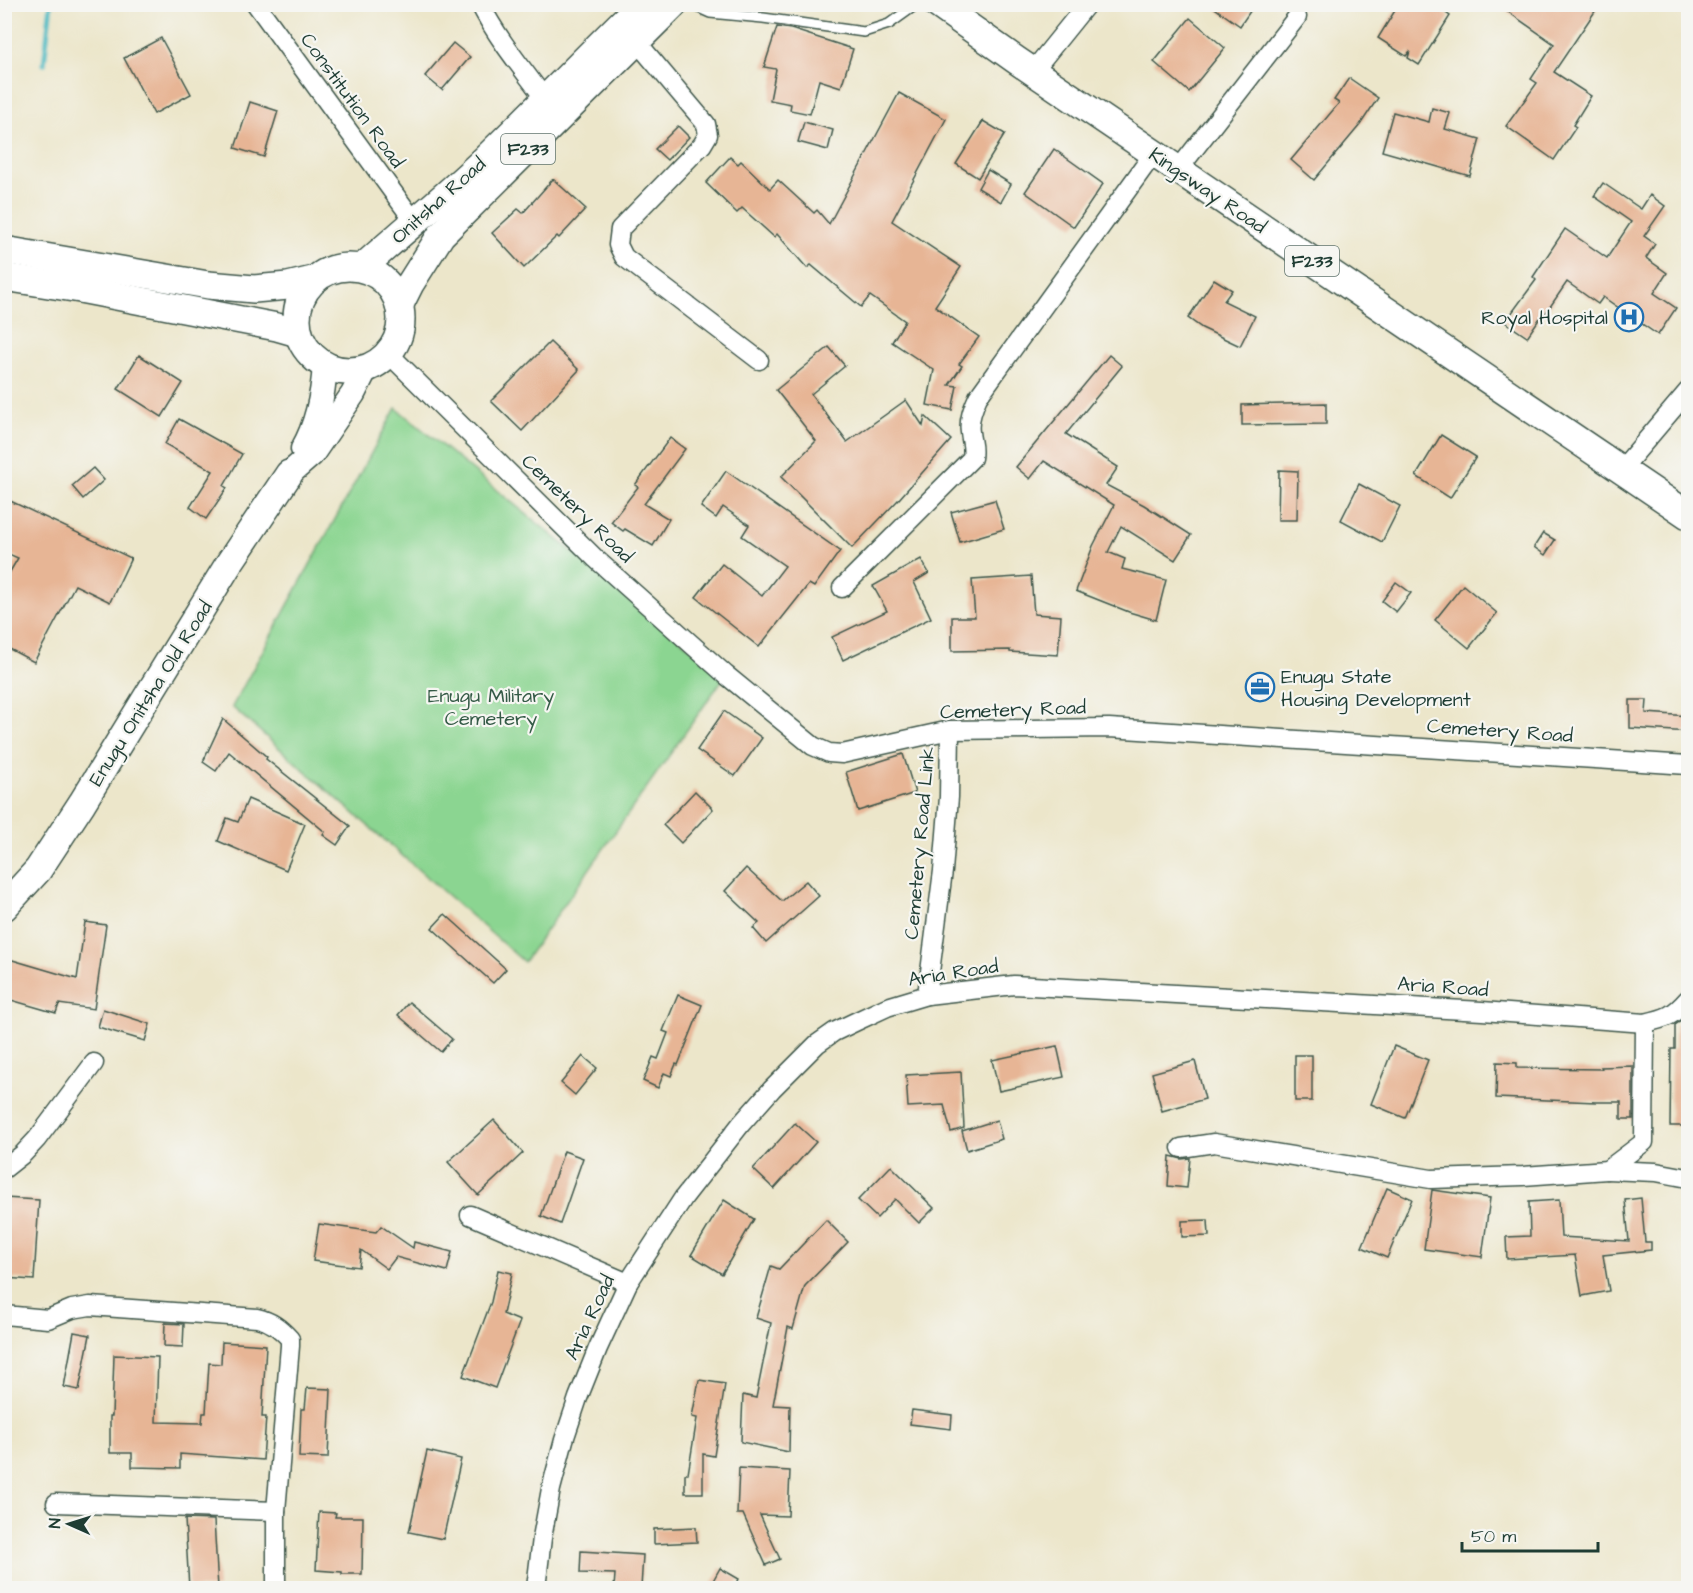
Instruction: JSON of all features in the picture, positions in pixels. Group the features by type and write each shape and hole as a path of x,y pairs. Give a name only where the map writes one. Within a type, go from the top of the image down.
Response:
{"main road":[{"name":"Onitsha Road","path":"362,268 485,159 642,4"},
{"name":"Onitsha Road","path":"399,306 441,235 674,4"},
{"name":"Kingsway Road","path":"938,4 1178,170 1689,515"},
{"path":"4,250 208,285 254,289 288,286 313,280"},
{"path":"388,353 378,362 366,368 338,370 325,365 313,357 304,346 298,333 296,318 298,304 304,291 313,280 327,271 344,266 362,268 374,273 394,293 399,306"},
{"path":"4,277 80,289 298,333"},
{"name":"F233","path":"388,353 398,336 399,306"},
{"path":"289,474 310,438 318,415 325,365"},
{"path":"289,474 312,454 353,394 366,368"},
{"name":"Enugu Onitsha Old Road","path":"4,907 38,870 230,562 289,474"}],"street":[{"name":"Constitution Road","path":"256,4 414,221"},
{"path":"480,4 487,18 545,99"},
{"path":"1033,71 1087,4"},
{"path":"1178,170 1297,18"},
{"path":"637,42 706,124 708,135 702,145 620,229 618,245 624,257 759,360"},
{"path":"842,588 972,458 974,446 969,431 971,414 978,397 1154,153"},
{"name":"Cemetery Road","path":"388,353 596,559 744,690 813,746 829,753 842,754 950,730 1109,728 1689,765"},
{"path":"1621,470 1689,392"},
{"name":"Cemetery Road Link","path":"927,995 943,871 949,797 950,730"},
{"name":"Aria Road","path":"536,1588 551,1489 564,1440 598,1348 628,1283 691,1187 749,1115 817,1044 842,1028 887,1007 927,995 1014,985 1482,1011 1645,1023 1665,1019 1689,999"},
{"path":"1607,1170 1644,1142 1645,1023"},
{"path":"4,1169 23,1154 37,1138 94,1063"},
{"path":"1181,1149 1214,1143 1431,1179 1607,1170 1689,1178"},
{"path":"470,1215 628,1283"},
{"path":"4,1315 48,1319 72,1309 90,1306 257,1318 269,1320 290,1339 276,1511 276,1588"},
{"path":"56,1503 276,1511"}],"lane":[{"path":"690,4 710,13 864,32 889,24 916,4"}],"green space":[{"name":"Enugu Military Cemetery","path":"396,408 725,676 524,962 232,707"}],"building":[{"path":"1209,4 1255,4 1240,26"},
{"path":"1399,4 1433,4 1450,16 1419,65 1408,58 1410,51 1406,56 1378,38"},
{"path":"1497,4 1600,4 1554,72 1591,96 1573,125 1576,127 1554,160 1506,126 1537,83 1531,79 1554,44"},
{"path":"1190,18 1225,48 1189,92 1154,62"},
{"path":"777,27 791,29 853,49 841,87 819,80 810,114 790,110 791,104 770,100 776,69 764,67"},
{"path":"161,38 191,94 154,114 124,58"},
{"path":"453,43 470,57 442,90 425,76"},
{"path":"1349,78 1378,98 1360,125 1314,180 1291,160 1339,103 1334,100"},
{"path":"899,93 946,119 892,221 961,267 935,306 979,337 959,364 962,366 949,385 957,386 952,410 927,405 934,370 892,342 905,321 870,296 861,307 811,265 807,268 777,234 774,237 742,208 737,213 706,183 730,157 738,164 741,161 770,189 778,180 814,213 817,210 829,224"},
{"path":"250,102 278,111 264,157 235,148"},
{"path":"1432,108 1450,113 1445,129 1480,139 1470,176 1382,151 1393,112 1429,122"},
{"path":"983,121 1005,134 978,178 956,164"},
{"path":"804,122 833,130 828,150 798,142"},
{"path":"678,126 689,137 667,160 655,149"},
{"path":"1054,149 1103,184 1074,227 1025,192"},
{"path":"988,170 1011,184 1001,202 978,188"},
{"path":"553,179 586,209 559,238 557,236 524,268 492,233 518,209 523,213"},
{"path":"1603,183 1641,209 1650,195 1665,206 1644,236 1655,244 1646,258 1667,273 1654,293 1676,308 1658,335 1603,297 1598,304 1567,282 1527,337 1505,322 1536,280 1533,277 1565,229 1607,258 1631,222 1594,196"},
{"path":"1214,279 1232,290 1224,301 1255,316 1240,346 1202,328 1188,318"},
{"path":"550,342 579,370 522,431 491,401"},
{"path":"829,347 845,366 811,394 847,442 906,400 923,426 925,416 951,440 852,548 781,477 816,441 776,390"},
{"path":"139,355 183,383 162,417 118,389"},
{"path":"1109,355 1122,366 1066,434 1118,467 1106,485 1144,505 1191,535 1175,560 1121,526 1108,552 1125,559 1122,569 1166,580 1156,620 1076,591 1093,546 1114,505 1044,461 1030,479 1016,467"},
{"path":"1326,403 1326,424 1242,425 1242,405"},
{"path":"179,419 242,454 224,486 227,488 206,519 190,507 213,471 165,444"},
{"path":"1441,435 1476,457 1450,498 1416,476"},
{"path":"670,438 685,449 644,504 669,519 653,546 625,529 623,531 611,522 638,487 635,485"},
{"path":"93,468 104,480 83,499 72,486"},
{"path":"1279,470 1298,471 1297,520 1278,520"},
{"path":"726,471 840,551 814,587 809,584 759,647 696,597 722,564 762,596 785,566 742,536 749,525 723,507 716,518 701,507"},
{"path":"1359,484 1400,506 1382,542 1341,520"},
{"path":"4,498 131,558 110,602 75,585 34,662 4,646 4,582 18,558 4,552"},
{"path":"995,500 1004,529 960,542 951,512"},
{"path":"1543,533 1555,540 1545,555 1534,547"},
{"path":"921,559 929,573 914,582 931,618 843,660 832,637 887,611 873,586"},
{"path":"1031,576 1034,614 1061,616 1058,655 1010,652 1010,650 952,651 952,617 975,617 972,580"},
{"path":"1396,582 1411,593 1396,612 1382,601"},
{"path":"1463,585 1497,613 1469,648 1435,620"},
{"path":"1630,700 1647,700 1646,713 1689,716 1689,732 1630,728"},
{"path":"724,711 762,738 735,776 697,750"},
{"path":"223,719 267,757 266,759 350,826 337,845 323,835 325,832 229,752 216,771 203,762"},
{"path":"903,754 915,793 858,811 846,772"},
{"path":"695,791 713,809 681,843 663,825"},
{"path":"248,799 305,824 286,870 218,841 227,818 238,822"},
{"path":"746,868 782,901 806,881 819,896 766,943 753,928 759,923 725,891"},
{"path":"445,914 506,969 493,983 432,928"},
{"path":"85,922 106,925 94,1009 59,1004 56,1013 4,998 4,975 9,959 77,979"},
{"path":"678,995 702,1005 678,1065 676,1064 671,1076 664,1073 658,1088 643,1081 653,1057 658,1059 668,1033 663,1031"},
{"path":"409,1002 452,1039 441,1052 398,1015"},
{"path":"103,1009 150,1024 145,1041 98,1027"},
{"path":"1684,1019 1689,1019 1689,1126 1670,1126 1671,1049 1675,1049 1675,1025"},
{"path":"1057,1046 1064,1077 999,1091 992,1060"},
{"path":"1394,1046 1428,1060 1405,1118 1371,1104"},
{"path":"1295,1055 1312,1055 1312,1101 1295,1101"},
{"path":"583,1056 597,1068 575,1095 561,1083"},
{"path":"1195,1061 1205,1099 1162,1111 1152,1073"},
{"path":"1497,1062 1517,1063 1517,1068 1602,1069 1601,1067 1633,1066 1633,1119 1621,1119 1621,1102 1496,1098"},
{"path":"961,1072 964,1128 951,1132 944,1105 908,1107 906,1075"},
{"path":"494,1120 523,1153 478,1195 448,1162"},
{"path":"997,1120 1002,1139 967,1150 962,1131"},
{"path":"795,1123 816,1142 774,1189 753,1169"},
{"path":"564,1151 583,1158 560,1224 541,1216"},
{"path":"1170,1156 1190,1158 1187,1188 1168,1186"},
{"path":"891,1166 934,1208 919,1223 895,1199 877,1218 858,1200"},
{"path":"1387,1188 1412,1199 1387,1258 1362,1247"},
{"path":"1432,1190 1490,1198 1482,1257 1424,1249"},
{"path":"4,1198 39,1200 34,1280 4,1278"},
{"path":"1641,1198 1645,1242 1651,1242 1651,1250 1603,1255 1609,1291 1582,1296 1575,1255 1507,1259 1506,1237 1530,1236 1529,1202 1559,1200 1561,1237 1629,1241 1625,1200"},
{"path":"724,1200 754,1219 722,1274 691,1255"},
{"path":"826,1220 848,1242 805,1286 793,1329 788,1327 773,1405 790,1406 789,1452 741,1442 743,1395 756,1398 771,1323 756,1318 771,1266 779,1269"},
{"path":"1208,1220 1209,1236 1182,1237 1182,1221"},
{"path":"319,1224 376,1232 381,1226 413,1248 414,1242 452,1252 447,1271 396,1257 387,1269 361,1250 359,1267 313,1261"},
{"path":"498,1270 512,1273 503,1314 520,1321 495,1388 463,1376 491,1302"},
{"path":"165,1323 184,1324 183,1347 164,1346"},
{"path":"74,1332 90,1335 79,1390 64,1387"},
{"path":"222,1342 266,1345 262,1417 266,1417 263,1460 180,1454 180,1468 132,1467 132,1453 110,1453 114,1355 158,1357 156,1422 202,1423 203,1413 206,1413 209,1363 221,1364"},
{"path":"699,1380 725,1384 714,1456 703,1454 703,1493 685,1493 685,1474 688,1474 697,1418 692,1417"},
{"path":"307,1388 331,1389 328,1458 299,1457 301,1409 305,1409"},
{"path":"912,1410 952,1415 951,1429 910,1424"},
{"path":"427,1451 461,1459 443,1539 409,1532"},
{"path":"739,1468 790,1471 788,1516 760,1515 780,1559 766,1565 743,1514 737,1514"},
{"path":"319,1512 336,1513 335,1517 363,1517 362,1574 316,1570"},
{"path":"185,1519 214,1520 218,1588 189,1588"},
{"path":"696,1527 697,1542 654,1544 654,1529"},
{"path":"581,1551 643,1555 641,1588 614,1588 615,1574 580,1573"},
{"path":"720,1568 739,1579 734,1588 709,1588"}],"waterway":[{"path":"44,64 51,4"}],"place":[{"name":"Royal Hospital","path":"1629,317"},
{"name":"Enugu State Housing Development","path":"1260,687"}]}
